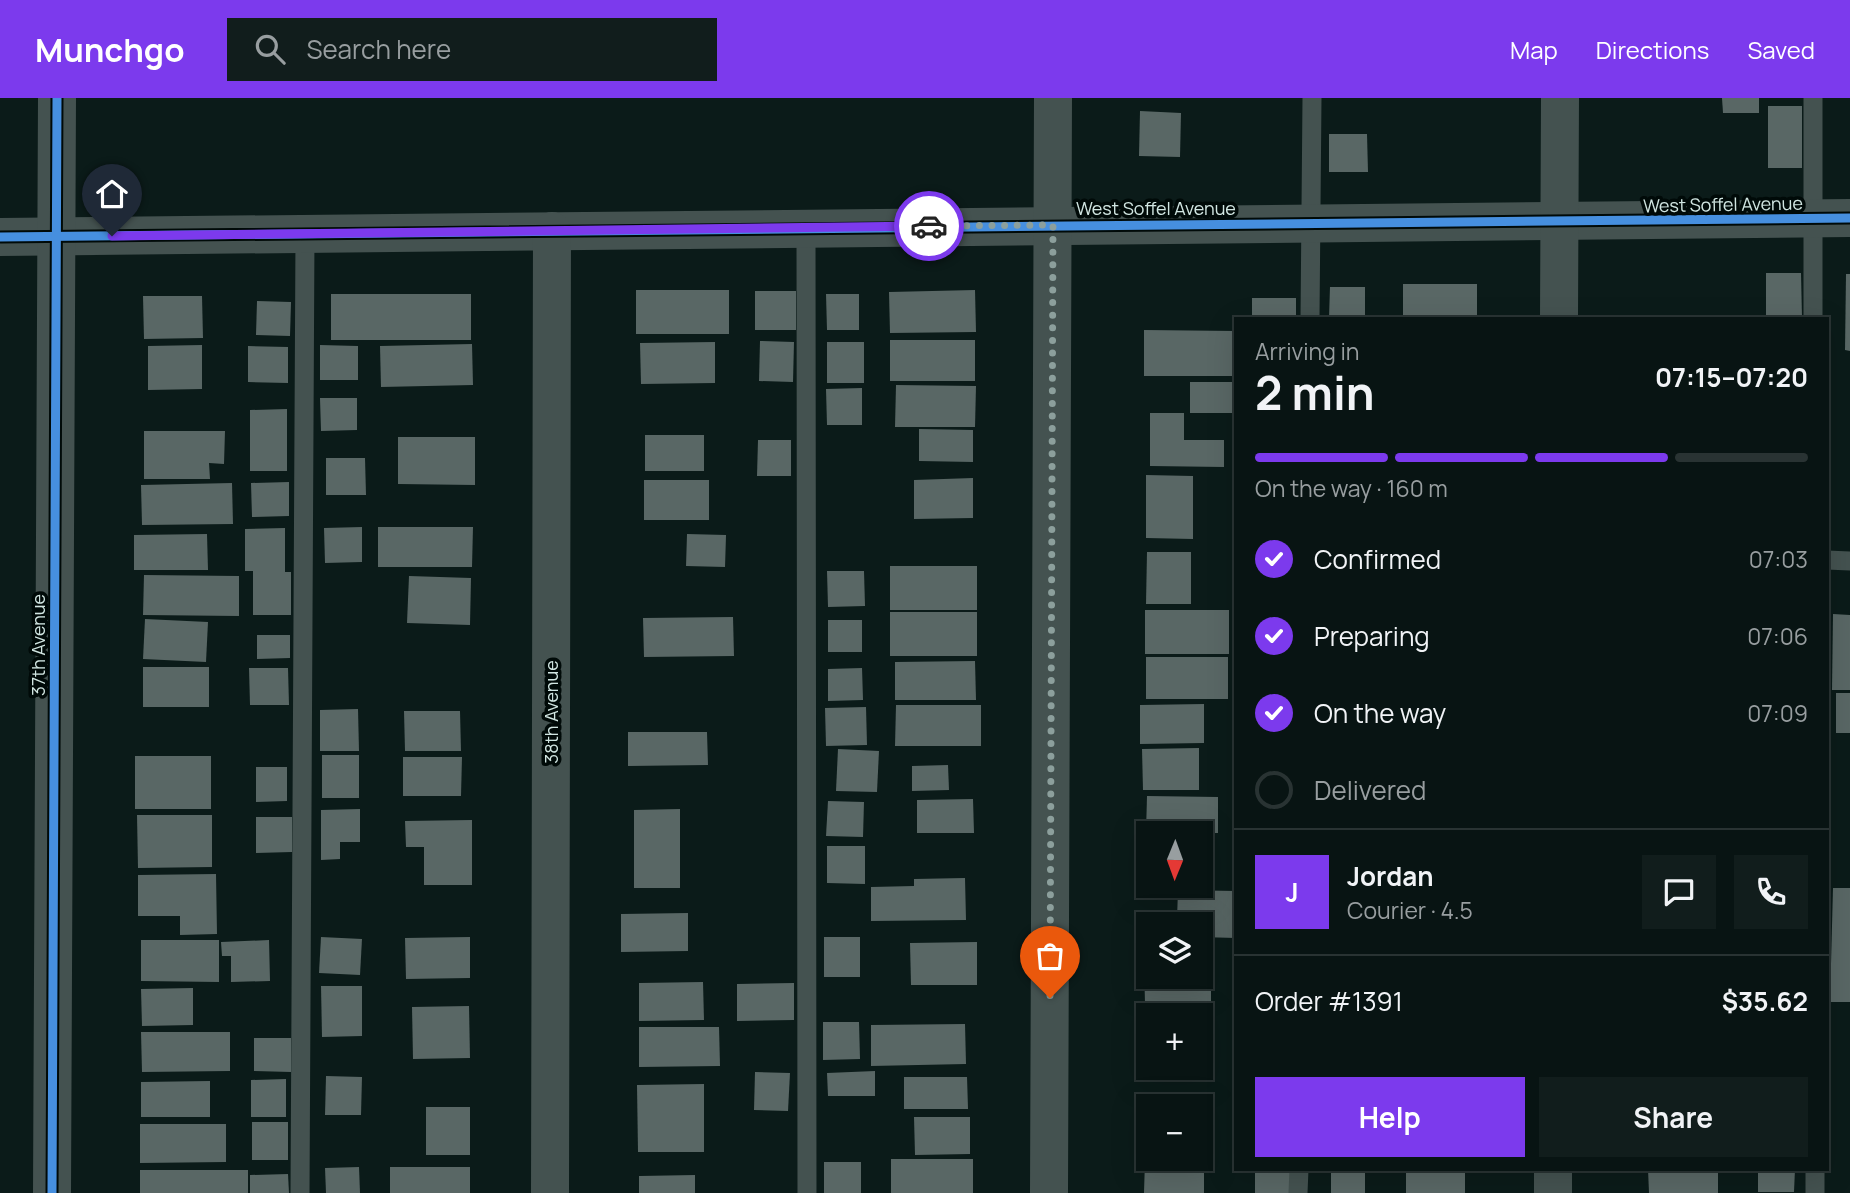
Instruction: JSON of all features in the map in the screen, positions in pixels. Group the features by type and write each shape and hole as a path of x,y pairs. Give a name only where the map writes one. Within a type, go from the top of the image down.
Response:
{"street":[{"name":"37th Avenue","path":"51,1193 57,98"},
{"path":"1049,1193 1054,98"},
{"path":"1559,317 1560,98"},
{"name":"West Soffel Avenue","path":"0,237 1850,218"},
{"name":"38th Avenue","path":"550,1193 552,231"},
{"path":"1553,1171 1553,1193"}],"lane":[{"path":"1310,317 1312,98"},
{"path":"1813,98 1813,317"},
{"path":"807,228 807,1193"},
{"path":"300,1193 305,234"},
{"path":"1829,560 1850,561"},
{"path":"1298,1193 1299,1171"},
{"path":"1815,1171 1815,1193"}],"building":[{"path":"1722,98 1759,98 1759,113 1723,113"},
{"path":"1768,106 1802,106 1802,168 1768,168"},
{"path":"1140,111 1181,113 1180,157 1139,156"},
{"path":"1329,134 1367,134 1368,172 1329,172"},
{"path":"1766,273 1801,273 1802,317 1766,317"},
{"path":"1846,274 1850,274 1850,351 1845,350"},
{"path":"1403,284 1477,284 1477,317 1403,317"},
{"path":"1330,287 1365,287 1365,317 1329,317"},
{"path":"636,290 729,290 729,334 636,334"},
{"path":"975,290 976,332 890,333 889,292"},
{"path":"755,291 796,291 796,330 755,330"},
{"path":"331,294 471,294 471,340 331,340"},
{"path":"826,294 859,294 859,330 827,330"},
{"path":"143,296 202,296 203,338 144,339"},
{"path":"1252,298 1296,298 1296,317 1252,317"},
{"path":"257,301 291,302 290,336 256,335"},
{"path":"1144,330 1234,331 1234,376 1144,376"},
{"path":"890,340 975,340 975,381 890,381"},
{"path":"760,341 794,342 793,382 759,381"},
{"path":"715,342 715,383 641,384 640,343"},
{"path":"827,342 864,342 864,383 827,383"},
{"path":"472,344 473,385 381,387 380,346"},
{"path":"202,345 202,389 148,390 148,346"},
{"path":"320,345 358,346 358,380 320,380"},
{"path":"248,346 288,347 288,383 248,382"},
{"path":"1190,382 1234,382 1234,413 1190,413"},
{"path":"896,385 976,386 975,427 895,427"},
{"path":"862,388 862,425 827,425 826,389"},
{"path":"320,398 357,398 357,430 321,431"},
{"path":"287,409 287,471 250,471 250,410"},
{"path":"1150,413 1184,413 1184,440 1224,440 1224,467 1150,466"},
{"path":"919,429 973,430 973,462 919,461"},
{"path":"144,431 225,431 224,464 209,463 210,479 144,479"},
{"path":"645,435 704,435 704,471 645,471"},
{"path":"398,437 475,437 475,485 398,484"},
{"path":"758,440 791,440 791,476 757,476"},
{"path":"326,458 365,458 366,495 326,495"},
{"path":"1146,475 1193,476 1193,539 1146,538"},
{"path":"973,478 973,518 914,519 914,480"},
{"path":"644,480 709,480 709,520 644,520"},
{"path":"289,482 289,516 252,517 251,483"},
{"path":"232,483 233,524 142,525 141,485"},
{"path":"362,527 362,562 325,563 324,528"},
{"path":"378,527 473,527 472,567 378,567"},
{"path":"285,528 285,572 291,572 291,615 253,615 253,571 245,571 245,529"},
{"path":"207,534 208,570 134,570 134,535"},
{"path":"687,534 726,535 725,567 686,566"},
{"path":"1147,552 1191,552 1191,604 1146,604"},
{"path":"890,566 977,566 977,610 890,610"},
{"path":"827,571 864,571 865,606 828,607"},
{"path":"144,575 239,576 239,616 143,615"},
{"path":"409,576 471,578 470,625 407,623"},
{"path":"1145,610 1229,610 1229,654 1145,654"},
{"path":"890,612 977,612 977,656 890,656"},
{"path":"1833,614 1850,615 1850,690 1832,690"},
{"path":"733,617 734,656 644,657 643,618"},
{"path":"145,619 208,622 206,662 143,659"},
{"path":"828,620 862,620 862,652 828,652"},
{"path":"257,635 290,635 290,658 257,659"},
{"path":"1146,657 1228,657 1228,699 1146,699"},
{"path":"975,661 976,700 895,700 895,662"},
{"path":"143,667 209,667 209,707 143,707"},
{"path":"249,668 288,668 289,705 250,705"},
{"path":"862,668 863,700 828,701 828,669"},
{"path":"1836,693 1850,693 1850,733 1836,733"},
{"path":"1204,704 1204,743 1140,744 1140,705"},
{"path":"896,705 981,705 981,746 895,746"},
{"path":"866,707 867,745 826,746 825,708"},
{"path":"358,709 359,751 320,751 320,710"},
{"path":"404,711 460,711 461,751 405,751"},
{"path":"628,732 707,732 708,765 628,766"},
{"path":"1199,748 1199,790 1143,790 1142,749"},
{"path":"838,749 879,751 877,792 836,791"},
{"path":"322,755 359,755 359,798 322,798"},
{"path":"135,756 211,756 211,809 135,809"},
{"path":"403,757 462,757 461,796 403,796"},
{"path":"948,765 949,790 912,791 912,766"},
{"path":"256,767 287,767 287,801 256,802"},
{"path":"1147,796 1218,797 1218,833 1213,833 1213,821 1146,821"},
{"path":"973,799 974,833 917,833 917,800"},
{"path":"828,801 864,802 863,837 826,836"},
{"path":"360,809 360,842 340,842 340,859 321,860 321,810"},
{"path":"680,809 680,888 634,888 634,810"},
{"path":"137,815 212,815 212,867 138,868"},
{"path":"256,817 292,817 292,852 256,853"},
{"path":"472,820 472,885 424,885 424,847 406,847 405,821"},
{"path":"1213,840 1214,840 1213,880"},
{"path":"827,846 865,846 865,884 827,883"},
{"path":"216,874 217,934 180,935 180,916 138,916 138,875"},
{"path":"965,878 966,920 871,921 871,887 914,886 914,879"},
{"path":"1833,888 1850,888 1850,1002 1830,1002"},
{"path":"1213,891 1234,891 1234,938 1213,937 1213,912 1177,912 1178,898 1213,898"},
{"path":"688,913 688,951 621,952 621,914"},
{"path":"321,937 362,939 360,975 319,973"},
{"path":"470,937 470,978 406,979 405,938"},
{"path":"824,937 860,937 860,977 824,977"},
{"path":"141,940 219,940 219,982 141,981"},
{"path":"269,940 270,981 231,982 231,956 222,956 221,942"},
{"path":"977,942 977,985 911,985 910,943"},
{"path":"703,982 704,1020 639,1021 639,983"},
{"path":"794,983 794,1020 737,1021 737,984"},
{"path":"321,986 362,986 362,1036 322,1037"},
{"path":"193,988 193,1025 142,1026 141,989"},
{"path":"1145,989 1211,989 1211,1003 1145,1003"},
{"path":"469,1006 470,1058 413,1059 412,1007"},
{"path":"823,1022 859,1022 860,1059 823,1060"},
{"path":"965,1024 966,1064 871,1066 871,1025"},
{"path":"639,1027 719,1027 720,1066 639,1067"},
{"path":"141,1032 230,1032 230,1071 142,1072"},
{"path":"254,1038 291,1038 291,1072 254,1071"},
{"path":"875,1071 875,1096 828,1096 827,1073"},
{"path":"755,1072 790,1073 788,1111 754,1110"},
{"path":"326,1076 362,1077 361,1115 325,1115"},
{"path":"904,1077 967,1077 968,1109 904,1109"},
{"path":"286,1079 286,1117 251,1117 251,1080"},
{"path":"210,1081 210,1117 141,1117 141,1082"},
{"path":"704,1084 704,1152 638,1152 637,1085"},
{"path":"426,1107 470,1107 470,1155 426,1155"},
{"path":"1135,1115 1136,1115 1136,1153"},
{"path":"914,1117 970,1117 970,1154 915,1155"},
{"path":"252,1122 288,1122 288,1160 252,1160"},
{"path":"140,1124 226,1124 226,1162 140,1163"},
{"path":"891,1159 973,1159 973,1193 891,1193"},
{"path":"824,1162 861,1162 861,1193 824,1193"},
{"path":"359,1167 360,1193 326,1193 325,1168"},
{"path":"390,1167 470,1167 470,1193 390,1193"},
{"path":"140,1170 248,1170 248,1193 140,1193"},
{"path":"1145,1171 1204,1171 1204,1193 1144,1193"},
{"path":"1255,1171 1293,1171 1293,1193 1255,1193"},
{"path":"1331,1171 1365,1171 1365,1193 1331,1193"},
{"path":"1406,1171 1465,1171 1465,1193 1406,1193"},
{"path":"1648,1171 1718,1171 1718,1193 1649,1193"},
{"path":"1758,1171 1795,1171 1794,1192 1758,1192"},
{"path":"288,1174 289,1193 250,1193 250,1175"},
{"path":"695,1175 695,1193 639,1193 639,1176"}],"cycle path":[{"path":"52,1193 57,98"},
{"path":"0,237 1850,218"}],"way so far":[{"path":"929,226 1053,225 1050,998"}],"route":[{"path":"112,236 929,226"}]}
